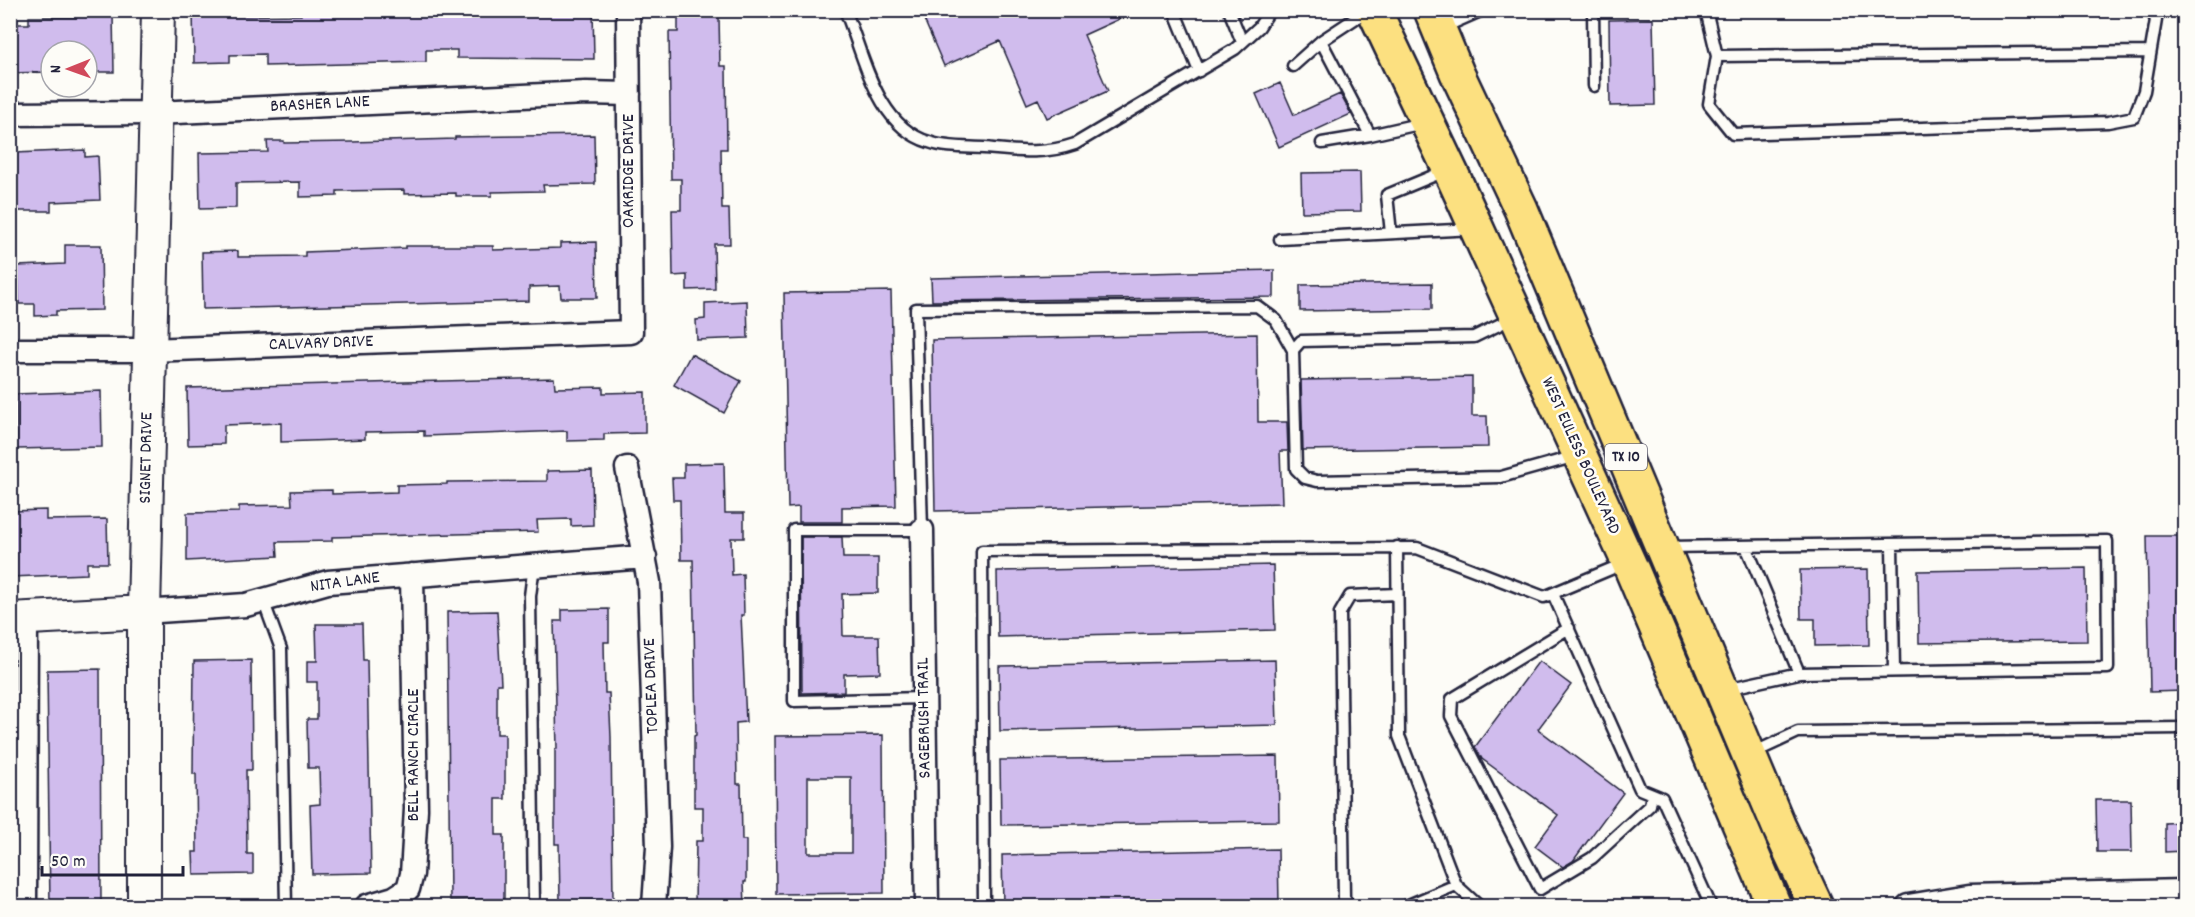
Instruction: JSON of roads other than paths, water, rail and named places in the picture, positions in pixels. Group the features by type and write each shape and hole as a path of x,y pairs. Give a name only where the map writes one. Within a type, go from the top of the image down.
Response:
{"main road":[{"path":"1375,10 1411,36 1435,20"},
{"name":"WEST EULESS BOULEVARD","path":"1375,10 1477,228 1628,562 1774,906"},
{"name":"TX 10","path":"1435,20 1521,209 1750,755 1816,906"}],"street":[{"name":"SIGNET DRIVE","path":"144,906 144,612 158,10"},
{"name":"OAKRIDGE DRIVE","path":"628,10 631,332"},
{"name":"BRASHER LANE","path":"10,114 156,113 586,93 629,94"},
{"name":"CALVARY DRIVE","path":"10,351 149,350 631,332"},
{"name":"TOPLEA DRIVE","path":"627,468 649,582 658,847 654,906"},
{"name":"SAGEBRUSH TRAIL","path":"922,530 927,906"},
{"name":"NITA LANE","path":"18,619 207,610 263,600 328,582 645,556"},
{"name":"BELL RANCH CIRCLE","path":"384,904 408,889 412,874 416,808 412,575"},
{"path":"18,619 17,749 25,906"},
{"path":"1912,906 1969,897 2184,891"}],"lane":[{"path":"845,10 878,93 891,116 928,142 1016,151 1052,152 1075,144 1199,71 1242,42 1259,27 1270,10"},
{"path":"1174,10 1199,71"},
{"path":"1229,10 1242,42"},
{"path":"1293,66 1321,41 1368,10"},
{"path":"1435,20 1483,10"},
{"path":"1593,10 1594,86"},
{"path":"1706,10 1718,56 1710,104 1733,134 2108,122 2134,117 2144,91 2156,20 2151,10"},
{"path":"1321,41 1370,135"},
{"path":"1718,56 2150,52"},
{"path":"1322,143 1427,122"},
{"path":"1391,233 1387,195 1449,169"},
{"path":"1280,238 1477,228"},
{"path":"924,698 794,701 794,530 922,530 916,309 1257,306 1276,320 1293,350 1296,469 1305,478 1317,481 1501,477 1579,455"},
{"path":"1293,350 1301,341 1311,339 1474,338 1516,316"},
{"path":"1664,547 2107,541 2108,668 1799,673 1723,690"},
{"path":"1892,544 1894,671"},
{"path":"1746,546 1799,673"},
{"path":"1397,547 1399,736 1456,885 1479,906"},
{"path":"984,906 982,552 1417,548 1544,597 1628,562"},
{"path":"534,565 530,596 534,906"},
{"path":"1349,906 1344,898 1340,613 1350,596 1397,594"},
{"path":"1553,594 1640,789 1662,798 1711,906"},
{"path":"263,600 281,649 286,906"},
{"path":"1569,628 1452,699 1451,716 1540,889 1592,858 1650,805 1652,794"},
{"path":"1750,755 1798,732 2184,728"},
{"path":"1406,906 1456,885"}]}
